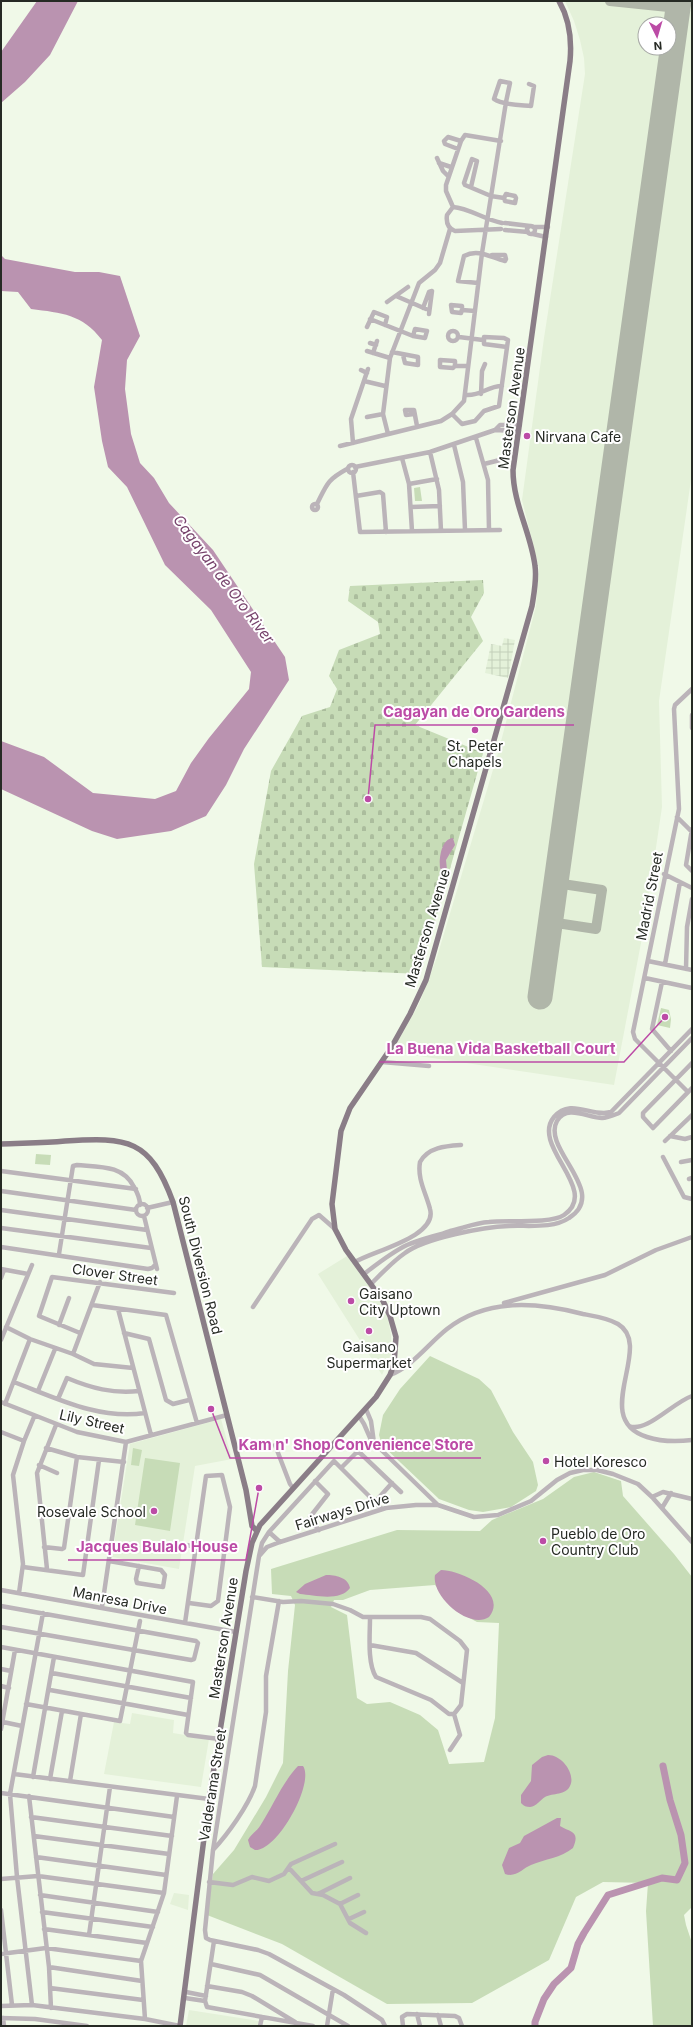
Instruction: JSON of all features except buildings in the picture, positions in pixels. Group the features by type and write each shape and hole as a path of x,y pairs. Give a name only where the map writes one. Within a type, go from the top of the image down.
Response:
{"main road":[{"name":"Masterson Avenue","path":"180,2026 209,1799 248,1559 256,1530 366,1409 390,1375 396,1349 394,1330 388,1309 346,1250 335,1229 332,1204 341,1131 350,1108 382,1062 410,1014 429,970 529,623 535,588 536,567 513,482 519,428 572,47 568,19 559,1"},
{"name":"South Diversion Road","path":"1,1144 95,1139 123,1142 139,1149 152,1160 164,1177 174,1202 246,1490 252,1526 256,1530"}],"street":[{"path":"340,446 441,421 452,414 462,404 466,395 471,339 482,253 506,102 510,83 500,80 494,99 506,102 531,106 534,86 529,84"},
{"path":"453,207 446,191 448,176 461,141 465,135 501,140"},
{"path":"458,149 445,144 444,141 448,137 461,141"},
{"path":"437,158 448,176"},
{"path":"471,187 477,161 472,159 463,181 465,185 491,196 504,198"},
{"path":"439,163 451,167"},
{"path":"453,207 466,210 503,226 546,237"},
{"path":"388,434 383,414 385,386 390,358 419,283 435,270 440,263 450,228 446,221 447,214 453,207"},
{"path":"450,228 462,231 503,226 548,227"},
{"path":"530,233 535,229 531,227"},
{"path":"478,282 459,282 458,278 464,256 471,253 492,255"},
{"path":"387,302 408,287"},
{"path":"396,296 430,312 432,291 429,292 423,308"},
{"path":"462,310 475,311"},
{"path":"367,327 372,313 375,312 386,317 385,325"},
{"path":"370,319 413,336"},
{"path":"452,414 461,424 475,421 484,411 499,406 507,347 506,339 486,336 484,340"},
{"path":"459,337 484,340"},
{"path":"484,340 484,344 507,347"},
{"path":"370,342 377,343 373,352"},
{"path":"367,351 390,358"},
{"path":"392,352 403,356"},
{"path":"481,394 482,371 485,364"},
{"path":"455,366 468,366"},
{"path":"353,443 351,419 368,371 362,370"},
{"path":"364,381 385,386"},
{"path":"466,395 481,394 493,386 502,386"},
{"path":"367,417 383,414"},
{"path":"414,414 417,426"},
{"path":"354,470 454,445 495,430 500,425 519,428"},
{"path":"507,425 507,431"},
{"path":"495,430 507,431 519,428"},
{"path":"476,438 489,485 489,530"},
{"path":"454,445 463,482 465,530"},
{"path":"430,452 437,479 441,531"},
{"path":"402,458 409,484 412,531"},
{"path":"484,464 500,460"},
{"path":"317,504 328,481 336,474 347,469 350,465 354,470 360,532 500,530"},
{"path":"409,484 437,479"},
{"path":"356,496 378,492 383,494 386,532"},
{"path":"411,507 440,506"},
{"name":"Madrid Street","path":"688,1092 633,1034 664,874 677,817 679,798 674,709 675,705 692,689"},
{"path":"692,715 692,728"},
{"path":"677,817 692,830 686,865 687,868 692,871"},
{"path":"664,874 692,888"},
{"path":"665,964 680,882"},
{"path":"686,969 687,927 692,899"},
{"path":"648,961 692,970"},
{"path":"645,978 692,988"},
{"path":"662,982 652,1029 671,1051"},
{"path":"364,1274 401,1248 425,1239 476,1224 496,1221 552,1219 565,1215 573,1206 575,1193 551,1142 549,1131 552,1120 563,1110 571,1107 599,1113 608,1113 615,1109 692,1029"},
{"path":"371,1284 404,1253 418,1246 479,1228 549,1224 570,1218 579,1206 581,1192 579,1182 556,1140 554,1131 557,1121 562,1116 573,1112 599,1118 609,1117 619,1112 692,1038"},
{"path":"382,1062 428,1066"},
{"path":"692,1063 643,1114 653,1128 692,1088"},
{"path":"629,1095 633,1099"},
{"path":"665,1141 692,1115"},
{"path":"670,1136 685,1139 692,1137"},
{"path":"355,1262 366,1255 421,1232 430,1219 431,1214 422,1186 420,1162 425,1155 436,1149 461,1146"},
{"path":"663,1157 684,1197 692,1199"},
{"path":"681,1162 692,1160"},
{"path":"59,1254 71,1168 74,1165 109,1167 120,1171 131,1179 136,1189 140,1205"},
{"path":"1,1171 136,1189"},
{"path":"1,1191 136,1210"},
{"path":"140,1205 148,1208 174,1202"},
{"path":"136,1210 140,1205"},
{"path":"144,1216 148,1213 148,1208"},
{"path":"1,1210 146,1230"},
{"path":"136,1210 139,1216 144,1216"},
{"path":"253,1307 312,1219 319,1215 335,1229"},
{"path":"1,1246 148,1269 156,1267 146,1230 144,1216"},
{"path":"1,1228 151,1248"},
{"path":"390,1375 402,1369 446,1329 476,1311 606,1275 656,1250 692,1237"},
{"path":"401,1248 404,1253"},
{"path":"382,1261 387,1268"},
{"path":"1,1340 32,1264"},
{"path":"1,1278 3,1269 28,1274"},
{"name":"Clover Street","path":"59,1325 39,1316 52,1277 100,1282 174,1293"},
{"path":"73,1354 100,1282"},
{"path":"69,1298 59,1325 80,1333"},
{"path":"92,1305 166,1315 189,1400 197,1423"},
{"path":"499,1305 530,1305 550,1307 594,1316 619,1325 628,1336 631,1349 624,1385 623,1417 626,1424 638,1434 653,1439 676,1442 692,1440"},
{"path":"118,1308 151,1435"},
{"path":"6,1327 30,1339 99,1365 133,1368"},
{"path":"124,1333 149,1339 166,1400 173,1404 189,1400"},
{"path":"3,1403 14,1382 30,1339"},
{"path":"38,1391 55,1349"},
{"path":"58,1399 67,1378 93,1388 107,1391 127,1393 139,1391"},
{"path":"14,1382 88,1410 124,1416 145,1413"},
{"path":"626,1424 636,1428 648,1424 674,1405 692,1396"},
{"name":"Lily Street","path":"3,1403 34,1417 77,1432 126,1442 227,1415"},
{"path":"366,1409 371,1421 374,1443"},
{"path":"359,1416 364,1424 369,1438 438,1505 474,1517 498,1515 532,1501 557,1480 565,1476 577,1471 589,1470 613,1474 638,1484 652,1497 692,1542"},
{"path":"19,1593 23,1567 13,1475 24,1441 34,1417"},
{"path":"47,1569 36,1480 39,1465 56,1425"},
{"path":"1,1432 24,1441"},
{"path":"102,1607 126,1442"},
{"path":"275,1445 290,1484 293,1488"},
{"path":"46,1448 77,1457 124,1462"},
{"path":"382,1509 341,1468 358,1451 401,1492"},
{"path":"44,1547 63,1549 77,1457"},
{"path":"23,1567 83,1575 99,1460"},
{"name":"Valderama Street","path":"214,1941 208,1939 205,1933 209,1882 252,1597 262,1543 269,1532 334,1461 341,1468"},
{"path":"39,1465 57,1473"},
{"path":"185,1623 206,1476 222,1475 230,1507 218,1601 211,1606 189,1603"},
{"path":"315,1481 328,1494 310,1517 311,1521 319,1530"},
{"path":"375,1502 392,1483"},
{"path":"652,1497 663,1492 692,1499"},
{"path":"662,1508 671,1493"},
{"name":"Fairways Drive","path":"259,1556 265,1548 280,1542 382,1509 400,1505 438,1505"},
{"path":"269,1532 280,1542"},
{"path":"186,1545 197,1547"},
{"path":"109,1560 161,1570 165,1576 162,1588 137,1583 136,1579 139,1566"},
{"name":"Manresa Drive","path":"1,1590 236,1632"},
{"path":"252,1597 279,1601 301,1601 333,1604 350,1610 363,1617 370,1618 409,1616 430,1619 464,1645 467,1654 461,1705 454,1714"},
{"path":"213,1850 229,1830 251,1796 255,1786 266,1712 266,1676 279,1601"},
{"path":"1,1606 196,1641 195,1656 191,1660 1,1627"},
{"path":"32,2005 17,1877 10,1794 43,1613"},
{"path":"370,1618 370,1645 373,1669 376,1677 431,1700 449,1714 454,1714"},
{"path":"26,1704 119,1722 125,1703 140,1621"},
{"path":"370,1645 416,1653 463,1683"},
{"path":"1,1647 193,1682 187,1734 219,1739"},
{"path":"1,1729 3,1705 9,1688 15,1650"},
{"path":"33,1777 50,1690 54,1657"},
{"path":"1,1669 11,1671"},
{"path":"52,1673 191,1698"},
{"path":"1,1686 9,1688"},
{"path":"50,1690 188,1715"},
{"path":"50,1779 62,1710"},
{"path":"70,1780 81,1714"},
{"path":"450,1750 460,1735 454,1714"},
{"path":"2,1723 22,1726"},
{"path":"14,1774 209,1799"},
{"path":"89,1935 110,1787"},
{"path":"1,1793 174,1817"},
{"path":"29,1796 49,1968 51,2008"},
{"path":"145,2019 141,1961 164,1893 177,1796"},
{"path":"31,1817 172,1836"},
{"path":"34,1836 169,1854"},
{"path":"209,1882 233,1885 252,1877 269,1881 284,1874 292,1864 335,1844"},
{"path":"36,1857 99,1864 166,1875"},
{"path":"301,1881 342,1862"},
{"path":"289,1868 312,1893 323,1895 340,1904 350,1923 366,1933"},
{"path":"1,1879 38,1876 164,1893"},
{"path":"318,1894 350,1878"},
{"path":"40,1895 158,1912"},
{"path":"340,1904 358,1895"},
{"path":"1,1910 3,1954 12,2005"},
{"path":"42,1912 153,1927"},
{"path":"349,1919 364,1912"},
{"path":"44,1928 147,1944"},
{"path":"313,2026 208,2008 205,1999 214,1941 266,1953 333,1990 382,2020 385,2026"},
{"path":"3,1954 46,1948 141,1961"},
{"path":"211,1964 260,1975 348,2026"},
{"path":"49,1968 142,1981"},
{"path":"208,1986 242,1992 297,2023"},
{"path":"50,1988 144,2000"},
{"path":"327,2026 333,1990"},
{"path":"185,1995 205,1999"},
{"path":"1,2006 32,2005 145,2019 180,2026"},
{"path":"275,2020 279,2017 278,2011"},
{"path":"417,2014 420,2026"},
{"path":"403,2026 402,2019 404,2016 417,2014 458,2017 462,2026"},
{"path":"438,2015 441,2026"},
{"path":"4,2026 2,2018 35,2019 87,2026"},
{"path":"260,2026 262,2018"}],"shaded area":[{"path":"565,1 692,1 692,473 659,701 662,807 645,922 614,1085 392,1052 419,1004 437,957 498,753 536,606 539,568 522,500 544,338 585,74 584,58 574,21"},
{"path":"504,638 515,640 508,678 485,673 491,644 502,646"},
{"path":"347,1256 379,1300 388,1319 391,1335 391,1354 382,1375 318,1274"},
{"name":"Rosevale School","path":"221,1419 232,1459 195,1466 179,1569 112,1557 130,1444"},
{"path":"132,1713 174,1720 173,1733 209,1739 201,1787 104,1774 114,1722 130,1724"},
{"path":"174,1893 189,1895 188,1910 170,1904"},
{"path":"189,2010 259,2021 259,2026 186,2026"}],"green space":[{"path":"420,487 422,501 415,501 414,488"},
{"path":"483,580 484,593 471,617 483,641 415,725 483,753 420,974 262,967 254,864 271,771 302,716 330,707 337,689 329,676 339,650 380,634 378,622 348,601 350,586"},
{"path":"661,1008 669,1010 671,1019 670,1028 657,1025"},
{"path":"36,1154 51,1155 50,1165 35,1164"},
{"path":"430,1356 479,1379 491,1390 513,1432 533,1462 538,1485 536,1491 511,1507 483,1512 469,1510 439,1499 382,1445 379,1435 383,1415 400,1389"},
{"path":"133,1448 142,1450 139,1466 131,1465"},
{"path":"145,1458 180,1463 170,1531 135,1525"},
{"path":"594,1472 621,1481 623,1496 674,1554 692,1577 692,1907 684,1915 692,1943 692,2026 653,2026 646,1911 648,1883 603,1882 576,1897 549,1960 472,2003 387,2004 282,1944 207,1915 213,1874 234,1850 266,1797 283,1763 288,1671 295,1605 291,1596 272,1594 271,1569 397,1530 480,1531 492,1520 543,1499 574,1477","holes":["435,1585 458,1612 477,1622 499,1623 495,1718 484,1762 449,1764 438,1730 420,1715 390,1702 367,1704 357,1698 347,1615 331,1607 334,1600 343,1600 370,1590"]}],"water":[{"path":"37,1 78,1 50,55 25,82 1,103 1,52"},
{"name":"Cagayan de Oro River","path":"1,255 5,259 75,272 99,272 120,276 140,336 127,360 125,389 131,434 140,463 154,478 169,503 213,550 285,657 289,680 244,749 226,785 206,816 171,831 117,839 92,831 1,789 1,741 44,757 93,793 155,799 176,791 191,763 209,738 249,689 251,672 211,610 165,565 127,487 108,467 102,441 94,387 102,340 87,325 71,316 31,309 18,292 1,291"},
{"path":"453,838 455,845 446,860 447,870 444,873 440,868 443,846 449,839"},
{"path":"441,1570 470,1578 488,1591 493,1599 493,1608 489,1617 481,1620 472,1619 453,1609 445,1601 435,1583 435,1575"},
{"path":"326,1575 341,1577 347,1581 350,1588 340,1595 326,1597 300,1594 296,1592 305,1584"},
{"path":"548,1755 558,1758 566,1766 571,1776 570,1786 566,1791 545,1797 537,1804 529,1807 525,1806 521,1803 521,1795 531,1781 532,1765 542,1757"},
{"path":"298,1766 303,1766 305,1775 304,1787 292,1815 283,1829 273,1840 264,1848 255,1850 250,1847 248,1840 260,1826 282,1787"},
{"path":"557,1818 561,1818 560,1826 574,1833 576,1838 573,1848 558,1856 531,1865 516,1874 505,1874 502,1865 509,1848 520,1843 524,1836"}],"waterway":[{"path":"535,2026 535,2022 544,1999 554,1984 571,1968 578,1944 608,1895 662,1878 677,1880 685,1863 681,1835 670,1800 663,1766"}],"taxiway":[{"path":"610,1 678,8"},
{"path":"550,922 596,929 602,890 556,883"}],"runway":[{"path":"540,997 679,1"}],"place":[{"name":"Nirvana Cafe","path":"527,436"},
{"name":"St. Peter Chapels","path":"475,730"},
{"name":"Cagayan de Oro Gardens","path":"368,799"},
{"name":"La Buena Vida Basketball Court","path":"665,1017"},
{"name":"Gaisano City Uptown","path":"351,1301"},
{"name":"Gaisano Supermarket","path":"369,1331"},
{"name":"Kam n' Shop Convenience Store","path":"211,1409"},
{"name":"Hotel Koresco","path":"546,1461"},
{"name":"Jacques Bulalo House","path":"259,1488"},
{"name":"Rosevale School","path":"154,1511"},
{"name":"Pueblo de Oro Country Club","path":"543,1541"}]}
